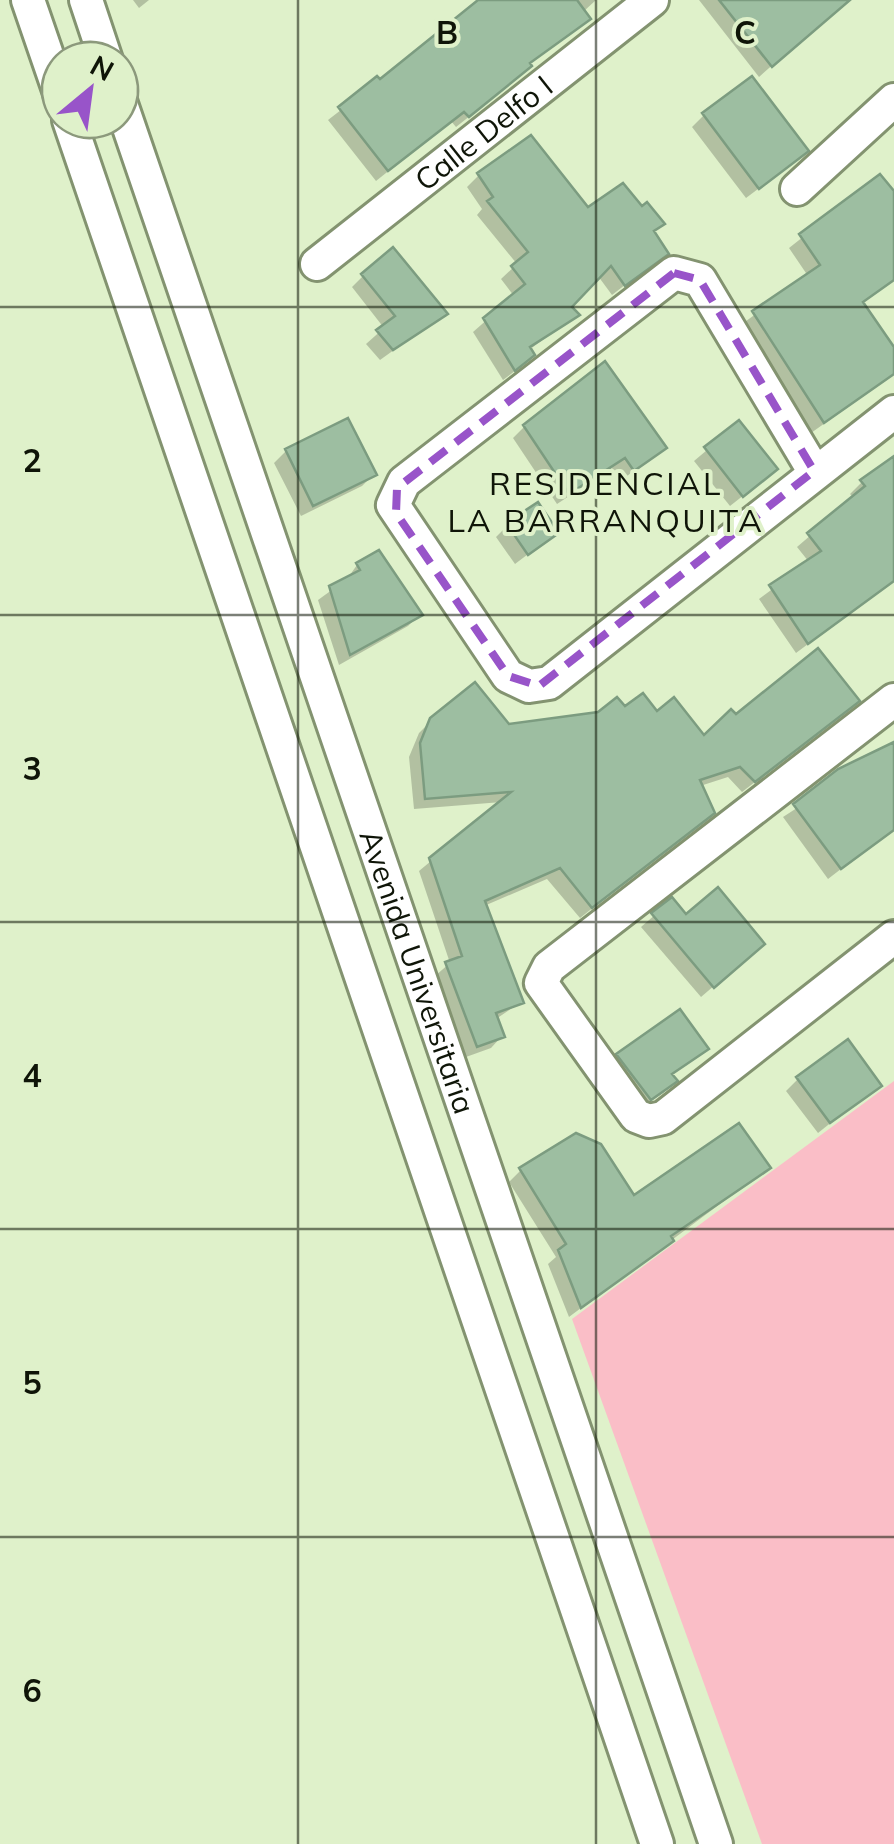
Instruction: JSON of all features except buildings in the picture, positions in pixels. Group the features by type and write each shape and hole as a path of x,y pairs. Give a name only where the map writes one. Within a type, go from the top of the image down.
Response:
{"street":[{"path":"28,0 42,40"},
{"path":"86,0 99,40"},
{"name":"Calle Delfo I","path":"317,264 652,0"},
{"path":"798,190 894,100"},
{"name":"Avenida Universitaria","path":"77,140 657,1844"},
{"name":"Avenida Universitaria","path":"134,140 716,1844"},
{"path":"814,471 700,280 674,273 404,482 393,505 508,676 539,686 549,683 814,471 894,412"},
{"path":"894,700 549,967 542,983 636,1116 649,1121 662,1118 894,937"}],"highlighted area":[{"path":"674,273 700,280 814,471 539,686 508,676 396,513 397,488"}],"shaded area":[{"path":"894,1081 894,1844 762,1844 572,1319"}],"district":[{"name":"RESIDENCIAL LA BARRANQUITA","path":"606,502"}]}
